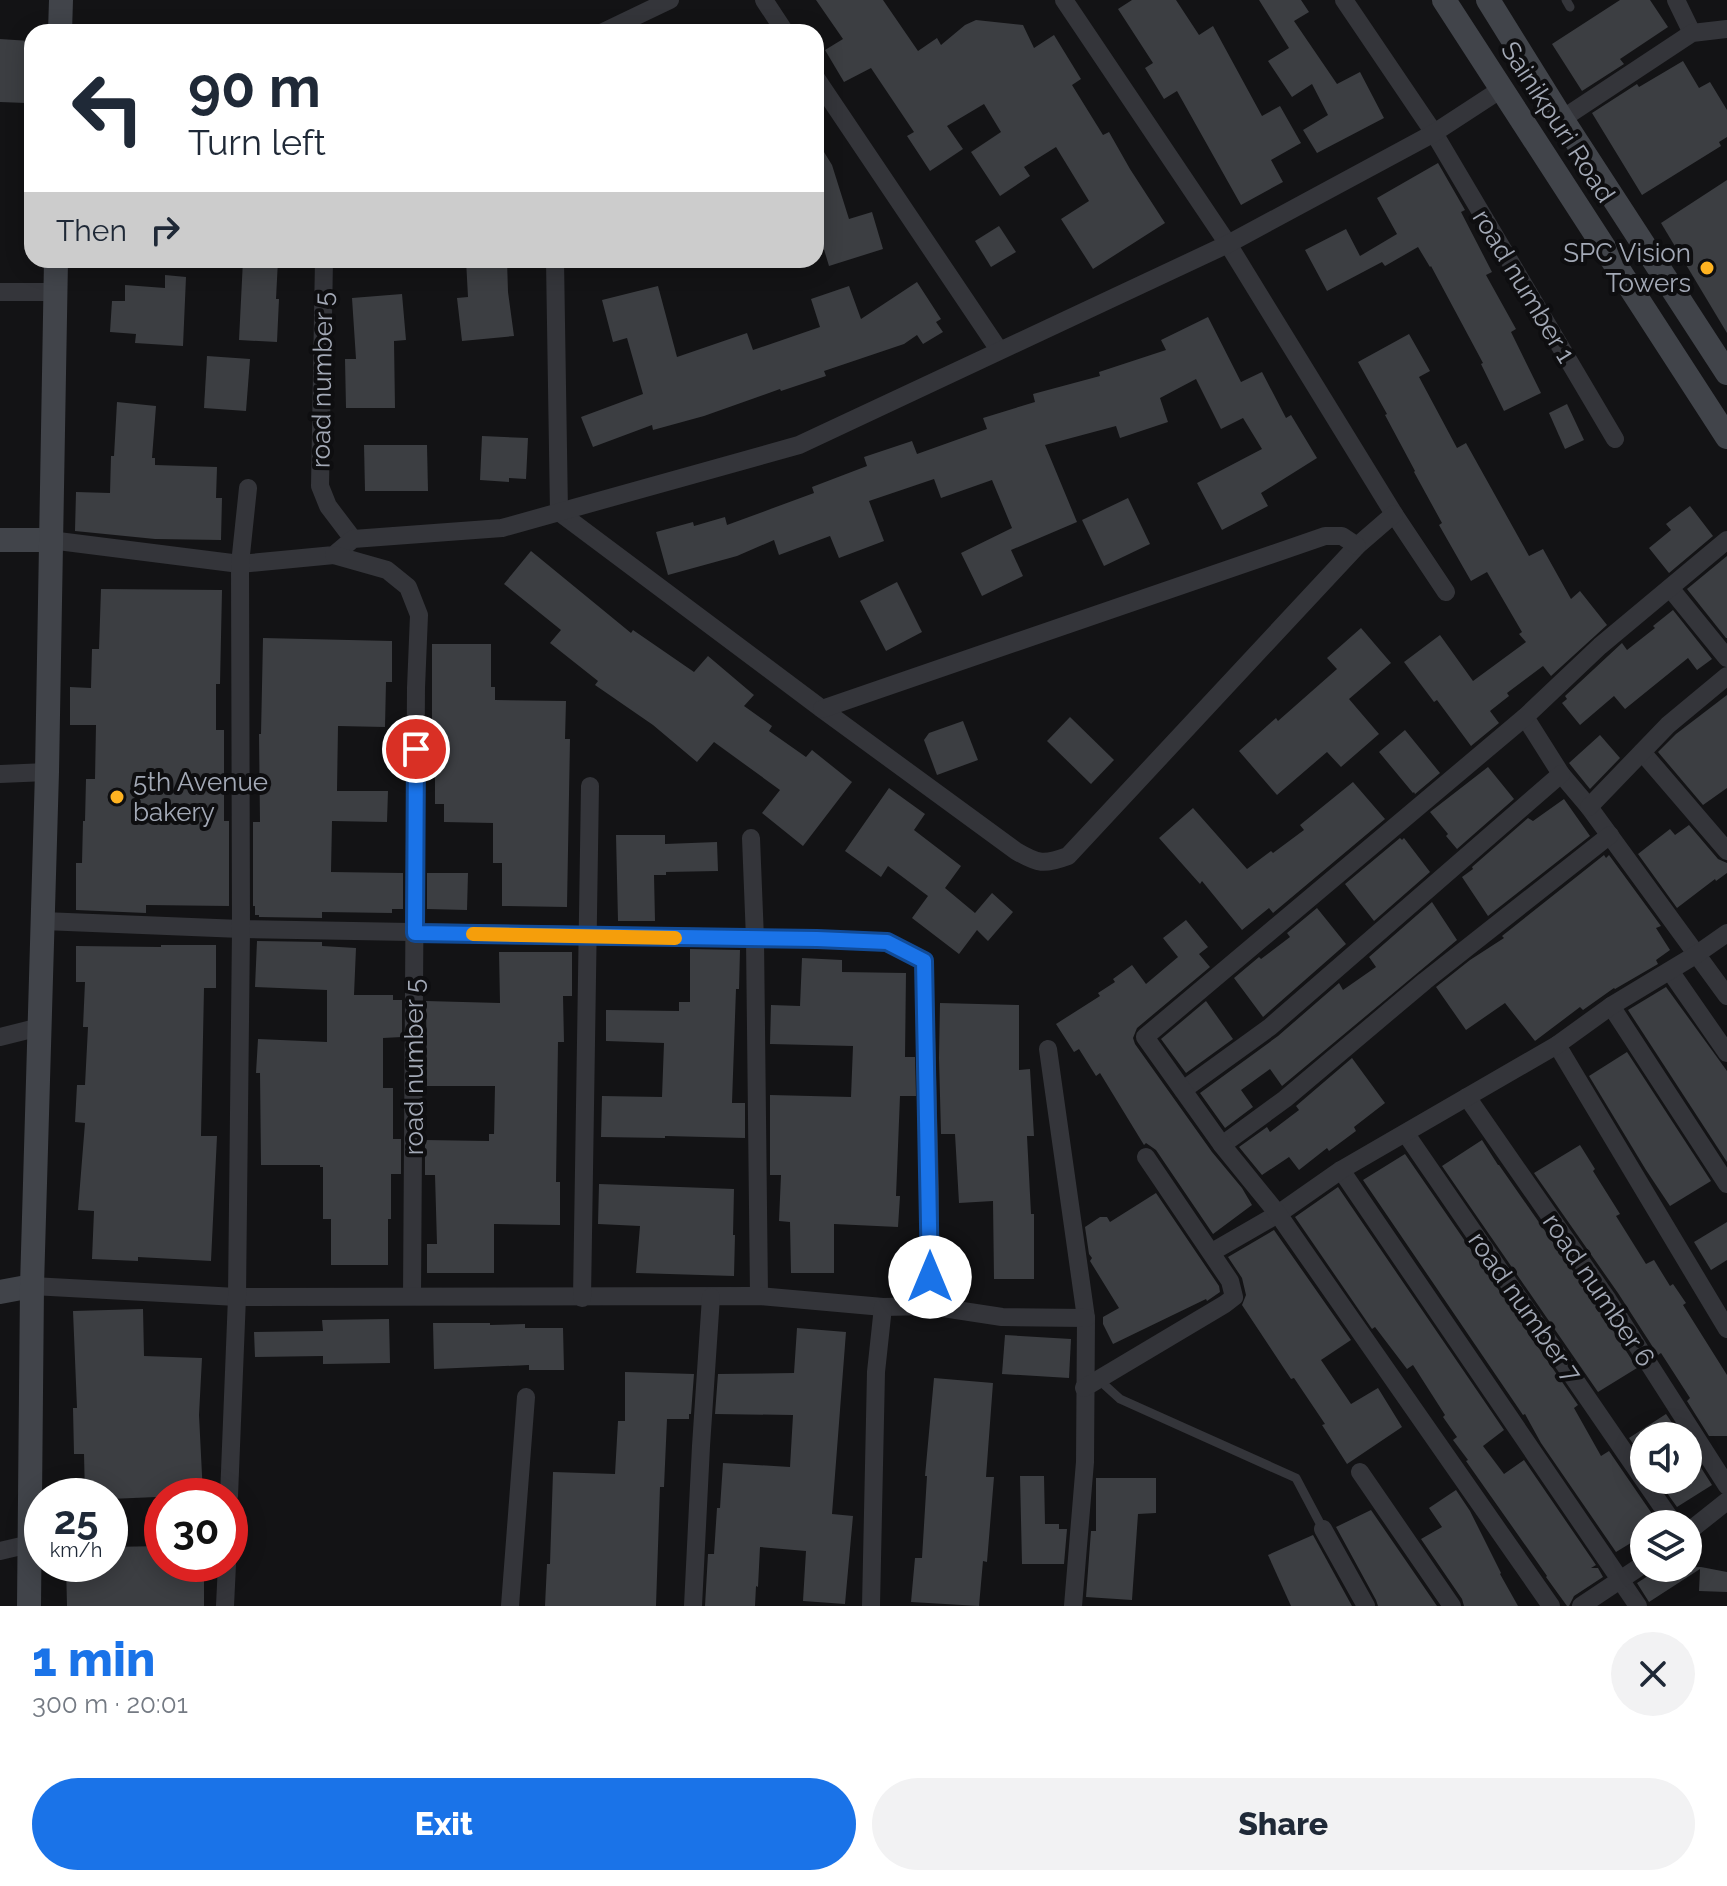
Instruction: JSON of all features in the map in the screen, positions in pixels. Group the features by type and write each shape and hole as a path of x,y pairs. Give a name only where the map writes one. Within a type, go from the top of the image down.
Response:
{"main road":[{"path":"60,24 61,0"},
{"name":"Sainikpuri Road","path":"1444,0 1727,437"},
{"name":"Sainikpuri Road","path":"1488,0 1727,373"},
{"path":"31,1478 32,1286 47,772 56,268"},
{"path":"0,540 50,540"},
{"path":"0,1292 32,1286"},
{"path":"29,1582 29,1606"}],"street":[{"path":"620,24 670,0"},
{"path":"764,0 780,24"},
{"path":"1064,0 1228,244 1394,514 1446,592"},
{"name":"road number 1","path":"1344,0 1434,133 1615,439"},
{"path":"1676,0 1692,33"},
{"path":"1562,119 1692,33 1727,29"},
{"path":"50,540 240,564 334,555 353,539 502,528 799,445 1228,244 1434,133 1503,88"},
{"path":"824,90 999,350"},
{"name":"road number 5","path":"324,268 320,486 328,506 353,539"},
{"path":"555,268 559,512"},
{"path":"0,292 56,292"},
{"path":"230,1478 237,1297 241,929 240,564 248,488"},
{"path":"559,512 1016,851 1034,862 1050,863 1068,856 1357,546 1394,514"},
{"path":"822,709 1325,536 1342,536 1357,546"},
{"path":"1551,1606 1278,1214 1222,1145 1145,1037 1525,717 1600,646 1727,540"},
{"name":"road number 5","path":"334,555 387,570 408,587 419,615 412,1296"},
{"path":"1670,588 1727,658"},
{"path":"1589,807 1668,725 1727,676"},
{"path":"1525,717 1561,774 1610,835 1727,996"},
{"path":"1642,752 1727,851"},
{"path":"0,774 47,772"},
{"path":"1183,1090 1270,1027 1561,774"},
{"path":"582,1298 590,786"},
{"path":"1222,1145 1285,1099 1425,981 1610,835"},
{"path":"751,838 759,1296"},
{"path":"43,921 241,929 887,942 924,961 930,1306"},
{"path":"1212,1252 1278,1214 1341,1170 1557,1045 1611,1006 1727,933"},
{"path":"1670,971 1727,1053"},
{"path":"1611,1006 1727,1184"},
{"path":"0,1037 40,1027"},
{"path":"1557,1045 1727,1329"},
{"path":"1048,1049 1086,1318 1091,1384 1073,1606"},
{"name":"road number 6","path":"1467,1097 1608,1300 1727,1486"},
{"name":"road number 7","path":"1406,1134 1664,1510"},
{"path":"1091,1384 1234,1297 1230,1281 1212,1252 1146,1157"},
{"path":"1341,1170 1638,1606"},
{"path":"32,1286 237,1297 759,1296 883,1307 930,1306 1002,1317 1086,1318"},
{"path":"693,1606 711,1297"},
{"path":"871,1606 876,1372 883,1307"},
{"path":"510,1606 526,1397"},
{"path":"1360,1472 1452,1606"},
{"path":"1702,1521 1727,1501"},
{"path":"1323,1529 1366,1606"},
{"path":"0,1551 24,1545"},
{"path":"1581,1606 1630,1574"},
{"path":"225,1606 226,1582"}],"lane":[{"path":"1091,1384 1296,1478 1323,1529"}],"building":[{"path":"816,0 883,0 918,51 937,38 941,45 976,20 1023,25 1034,48 1054,35 1081,79 1072,85 1103,135 1109,132 1165,223 1093,269 1061,219 1089,201 1056,147 1024,167 1030,176 1000,196 971,152 1001,132 984,104 947,126 963,149 930,171 907,136 914,132 871,68 844,82 825,50 843,39"},
{"path":"1132,0 1176,0 1199,35 1213,26 1262,116 1280,106 1301,143 1271,160 1283,182 1241,205 1177,91 1164,99 1145,68 1153,63 1118,9"},
{"path":"1259,0 1301,0 1309,12 1294,21 1337,84 1360,72 1384,118 1317,153 1303,130 1328,115 1312,84 1292,97 1268,61 1289,48"},
{"path":"1620,0 1650,0 1668,27 1620,59 1624,64 1582,91 1552,44"},
{"path":"0,39 24,41 24,103 0,102"},
{"path":"1683,61 1699,88 1710,82 1727,110 1727,137 1719,142 1721,146 1642,195 1592,113 1637,84 1639,87"},
{"path":"824,152 832,165 849,219 872,212 883,249 829,266 824,249"},
{"path":"1438,163 1465,210 1461,212 1492,272 1486,275 1516,329 1511,332 1541,393 1504,411 1483,363 1418,247 1385,266 1382,262 1327,291 1305,250 1346,229 1360,256 1397,234 1377,198"},
{"name":"SPC Vision Towers","path":"1727,180 1727,333 1661,223"},
{"path":"999,226 1016,252 991,267 975,241"},
{"path":"243,268 278,268 277,342 239,340"},
{"path":"466,268 507,268 514,336 462,341 457,298 468,297"},
{"path":"165,275 186,277 183,346 135,343 136,334 110,332 112,301 125,301 125,285 165,288"},
{"path":"917,282 941,319 936,322 943,332 923,344 917,335 904,344 824,371 826,376 704,416 653,430 652,425 593,447 581,417 643,394 627,338 613,342 602,300 658,286 677,357 747,333 753,350 820,327 811,299 849,286 861,319"},
{"path":"402,294 406,340 394,341 395,408 346,408 345,359 356,359 352,298"},
{"path":"1208,317 1241,382 1262,372 1286,418 1291,415 1317,458 1261,493 1268,506 1222,530 1197,483 1262,449 1243,418 1221,429 1196,379 1160,398 1168,422 1120,438 1116,426 1045,445 1077,522 1011,550 1023,576 982,596 961,553 1012,528 992,480 941,498 934,479 869,501 884,541 839,558 830,536 779,555 774,540 737,556 668,575 656,532 725,517 727,525 814,493 812,487 867,466 864,457 912,441 917,454 987,429 983,418 1035,402 1033,394 1100,376 1099,372 1166,350 1161,340"},
{"path":"1409,334 1430,371 1419,377 1457,448 1466,443 1529,556 1543,549 1571,599 1580,591 1607,625 1551,676 1543,666 1507,693 1509,696 1490,711 1499,723 1471,746 1404,662 1440,635 1473,681 1526,642 1487,572 1471,581 1439,525 1442,523 1358,362"},
{"path":"207,356 250,359 246,411 204,408"},
{"path":"117,402 156,406 152,458 155,458 155,465 217,467 216,498 222,498 221,540 155,539 75,531 76,492 110,493"},
{"path":"1567,404 1584,440 1565,449 1549,413"},
{"path":"482,436 528,438 526,479 509,478 509,482 480,480"},
{"path":"364,445 427,445 428,491 365,491"},
{"path":"1128,498 1150,544 1104,566 1082,520"},
{"path":"1690,506 1713,536 1669,573 1649,548 1671,530 1666,524"},
{"path":"531,551 631,633 633,630 694,672 708,656 754,695 744,706 772,726 769,731 806,757 812,750 852,782 803,846 762,813 780,790 714,742 697,762 653,725 595,685 598,681 550,643 561,630 504,584"},
{"path":"1727,556 1727,638 1726,638 1687,589"},
{"path":"897,582 922,632 886,651 860,601"},
{"path":"101,589 222,590 216,730 224,730 224,821 229,821 229,906 146,905 146,913 76,910 76,863 82,863 86,779 95,779 96,725 70,725 70,687 91,688 92,649 99,649"},
{"path":"1673,610 1712,659 1697,670 1688,658 1625,709 1614,696 1580,725 1562,703 1567,699 1565,696 1622,643 1627,650"},
{"path":"1361,628 1391,663 1349,699 1379,734 1341,767 1327,752 1277,795 1239,751 1337,669 1327,658"},
{"path":"263,638 392,641 392,682 386,682 385,727 338,726 337,791 388,791 387,822 332,821 331,872 403,873 403,909 392,909 392,913 322,912 322,918 255,915 253,822 260,822 259,734"},
{"path":"432,644 491,644 491,687 495,687 495,700 566,701 565,739 570,739 567,907 502,906 502,863 493,863 493,823 444,822 444,804 435,804 435,774 427,774 428,738 432,738"},
{"path":"1727,695 1727,788 1703,805 1658,752 1676,734"},
{"path":"1070,717 1114,760 1091,784 1047,741"},
{"path":"963,721 978,760 937,775 924,740 929,733"},
{"path":"1405,730 1440,773 1415,794 1379,752"},
{"path":"1600,735 1620,758 1590,789 1569,763"},
{"path":"1488,767 1514,799 1457,849 1430,812"},
{"path":"1353,782 1385,819 1273,913 1269,908 1242,930 1202,881 1200,884 1159,838 1193,808 1247,869 1304,830 1300,825"},
{"path":"889,788 925,814 914,830 961,866 945,888 975,913 992,893 1013,912 988,941 977,930 959,954 912,918 928,896 888,866 881,877 845,851"},
{"path":"1564,799 1590,836 1488,916 1462,877 1528,818 1533,821"},
{"path":"1689,825 1718,859 1727,863 1727,873 1677,908 1638,854 1670,829 1675,835"},
{"path":"616,835 665,835 665,844 717,842 718,871 654,875 655,921 618,921"},
{"path":"1400,838 1404,838 1430,872 1374,921 1345,884"},
{"path":"1604,855 1606,858 1609,855 1661,926 1656,928 1670,950 1656,960 1658,964 1614,988 1583,1010 1580,1007 1535,1041 1505,1003 1466,1030 1436,987 1504,938 1502,936"},
{"path":"427,873 468,873 467,910 427,909"},
{"path":"1432,902 1457,940 1282,1086 1270,1069 1241,1090 1253,1107 1225,1128 1200,1093 1278,1036 1339,983 1343,990 1376,967 1369,957"},
{"path":"1317,908 1346,944 1263,1017 1234,978 1290,937 1287,933"},
{"path":"1186,920 1208,947 1199,954 1210,967 1137,1028 1133,1038 1252,1205 1213,1234 1156,1150 1146,1143 1144,1145 1100,1073 1096,1076 1079,1049 1074,1052 1056,1024 1100,996 1098,993 1132,965 1146,984 1178,957 1163,938"},
{"path":"257,941 322,942 322,946 356,948 354,995 393,995 393,1000 402,1000 402,1037 383,1038 383,1088 393,1088 393,1139 401,1139 401,1174 391,1174 388,1265 331,1265 331,1219 323,1219 323,1167 261,1165 260,1073 256,1073 258,1039 327,1042 327,990 255,987"},
{"path":"216,945 216,988 204,988 201,1136 217,1136 211,1261 138,1257 138,1261 92,1259 94,1211 78,1210 85,1123 75,1122 77,1085 85,1085 88,1027 83,1027 85,982 76,982 76,946"},
{"path":"690,949 740,950 732,1103 745,1103 745,1138 601,1137 602,1096 662,1097 664,1043 606,1041 606,1010 679,1011 679,1002 690,1002"},
{"path":"499,952 572,952 572,996 563,996 564,1042 558,1042 556,1182 560,1182 560,1225 494,1224 494,1273 427,1273 427,1244 437,1244 435,1175 425,1175 425,1140 489,1141 489,1134 494,1134 495,1086 427,1086 426,1001 500,1003"},
{"path":"802,958 842,960 842,972 906,973 905,1057 915,1057 916,1096 900,1096 896,1196 900,1196 898,1227 834,1224 834,1273 791,1273 790,1222 779,1221 781,1175 770,1175 770,1095 851,1097 853,1046 770,1044 771,1005 800,1006"},
{"path":"1666,987 1727,1071 1727,1162 1628,1010"},
{"path":"1206,1001 1233,1039 1186,1073 1161,1039"},
{"path":"940,1003 1019,1005 1019,1070 1030,1069 1034,1136 1027,1136 1031,1214 1034,1214 1034,1279 994,1279 993,1201 959,1203 955,1134 941,1134"},
{"path":"1627,1052 1711,1181 1670,1206 1589,1076"},
{"path":"1352,1058 1385,1103 1354,1127 1356,1131 1299,1170 1289,1157 1262,1175 1239,1147 1267,1127 1270,1132 1299,1110 1296,1106"},
{"path":"1482,1140 1637,1368 1598,1392 1442,1166"},
{"path":"1580,1145 1620,1214 1616,1216 1646,1264 1654,1260 1670,1286 1673,1284 1727,1375 1727,1436 1709,1436 1687,1401 1690,1398 1661,1353 1658,1355 1534,1173"},
{"path":"1405,1154 1578,1405 1574,1408 1601,1456 1609,1451 1630,1482 1630,1494 1638,1494 1649,1510 1630,1510 1630,1544 1616,1552 1363,1180"},
{"path":"599,1184 734,1189 734,1276 636,1273 640,1226 598,1224"},
{"path":"1338,1187 1504,1430 1483,1446 1504,1474 1524,1460 1596,1565 1591,1568 1598,1568 1603,1577 1574,1596 1569,1606 1466,1461 1453,1440 1457,1437 1443,1417 1445,1415 1413,1365 1407,1369 1375,1327 1372,1329 1295,1217"},
{"path":"1156,1193 1219,1286 1220,1292 1207,1301 1113,1344 1103,1324 1103,1317 1119,1308 1090,1261 1092,1258 1085,1227 1100,1217 1107,1217 1110,1222"},
{"path":"1727,1222 1727,1260 1711,1270 1694,1242"},
{"path":"1274,1230 1351,1340 1321,1360 1351,1404 1378,1388 1402,1427 1347,1464 1322,1425 1325,1424 1242,1305 1246,1295 1242,1278 1228,1257"},
{"path":"143,1309 144,1356 202,1358 199,1415 202,1478 144,1478 144,1498 128,1498 128,1478 85,1478 84,1454 74,1454 73,1408 77,1408 73,1311"},
{"path":"389,1319 390,1363 323,1364 323,1356 255,1357 254,1332 323,1331 322,1320"},
{"path":"433,1323 525,1324 525,1328 563,1328 564,1370 529,1370 529,1365 434,1369"},
{"path":"797,1328 846,1332 832,1514 853,1516 845,1604 803,1601 806,1551 760,1547 755,1606 705,1606 708,1554 714,1554 723,1463 790,1467 793,1415 715,1414 718,1374 794,1373"},
{"path":"1005,1335 1071,1339 1069,1378 1002,1374"},
{"path":"625,1372 694,1374 689,1419 667,1419 664,1487 660,1487 656,1606 545,1606 547,1564 550,1564 553,1472 615,1474 618,1421 625,1421"},
{"path":"934,1378 993,1383 986,1477 994,1477 987,1562 983,1561 979,1606 911,1602 915,1558 922,1558 925,1476"},
{"path":"1666,1414 1671,1422 1654,1422"},
{"path":"1702,1469 1712,1485 1702,1491"},
{"path":"1020,1476 1044,1476 1045,1524 1059,1524 1059,1529 1067,1529 1064,1564 1022,1564"},
{"path":"1096,1478 1156,1478 1156,1513 1138,1514 1132,1600 1086,1597 1091,1531 1096,1531"},
{"path":"1456,1490 1470,1511 1518,1606 1464,1606 1421,1539 1442,1527 1429,1508"},
{"path":"1668,1494 1698,1494 1677,1507"},
{"path":"1371,1510 1437,1606 1378,1606 1336,1527"},
{"path":"1313,1535 1352,1606 1291,1606 1268,1555"},
{"path":"144,1546 144,1582 204,1582 204,1606 67,1606 66,1582 128,1582 128,1547"},
{"path":"1702,1567 1727,1572 1727,1592 1699,1591"},
{"path":"1639,1582 1680,1582 1649,1602"}],"slow traffic":[{"path":"473,934 675,938"}],"place":[{"name":"SPC Vision Towers","path":"1707,268"},
{"name":"5th Avenue bakery","path":"117,797"}],"route":[{"path":"416,749 415,933 887,942 924,961 930,1277"}]}
